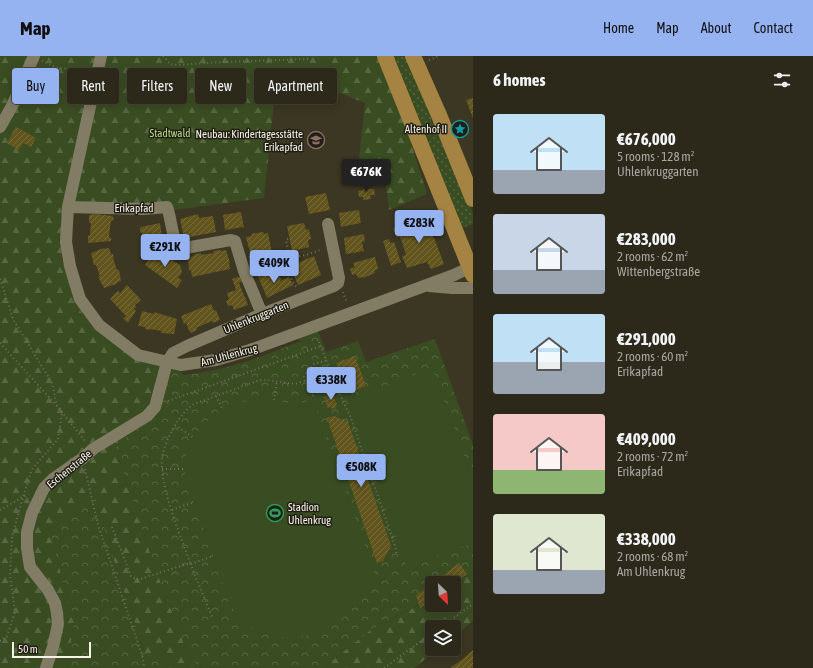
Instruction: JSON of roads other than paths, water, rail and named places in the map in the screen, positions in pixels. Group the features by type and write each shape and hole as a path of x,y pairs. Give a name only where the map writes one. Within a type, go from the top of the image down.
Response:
{"main road":[{"path":"385,56 472,270"},
{"path":"419,59 473,199"}],"street":[{"name":"Am Uhlenkrug","path":"101,56 68,207 66,242 70,266 80,299 99,325 138,355 182,365 216,360 256,348 424,286 472,270"},
{"path":"0,127 12,106 34,57"},
{"name":"Erikapfad","path":"68,207 144,209 167,207 175,239 180,247 185,248 231,240 235,241 244,271 262,314"},
{"name":"Uhlenkruggarten","path":"167,362 173,354 187,346 262,314 334,286 338,283 339,278 328,224"},
{"name":"Am Uhlenkrug","path":"424,286 473,288"},
{"name":"Eschenstraße","path":"46,668 53,647 58,624 55,603 48,590 30,567 27,548 27,532 32,513 44,488 52,479 83,458 92,449 147,416 155,407 167,362"}],"place":[{"name":"Altenhof II","path":"460,129"},
{"name":"Neubau: Kindertagesstätte Erikapfad","path":"316,140"},
{"name":"Stadion Uhlenkrug","path":"275,513"}],"park label":[{"name":"Stadtwald","path":"170,133"}]}
